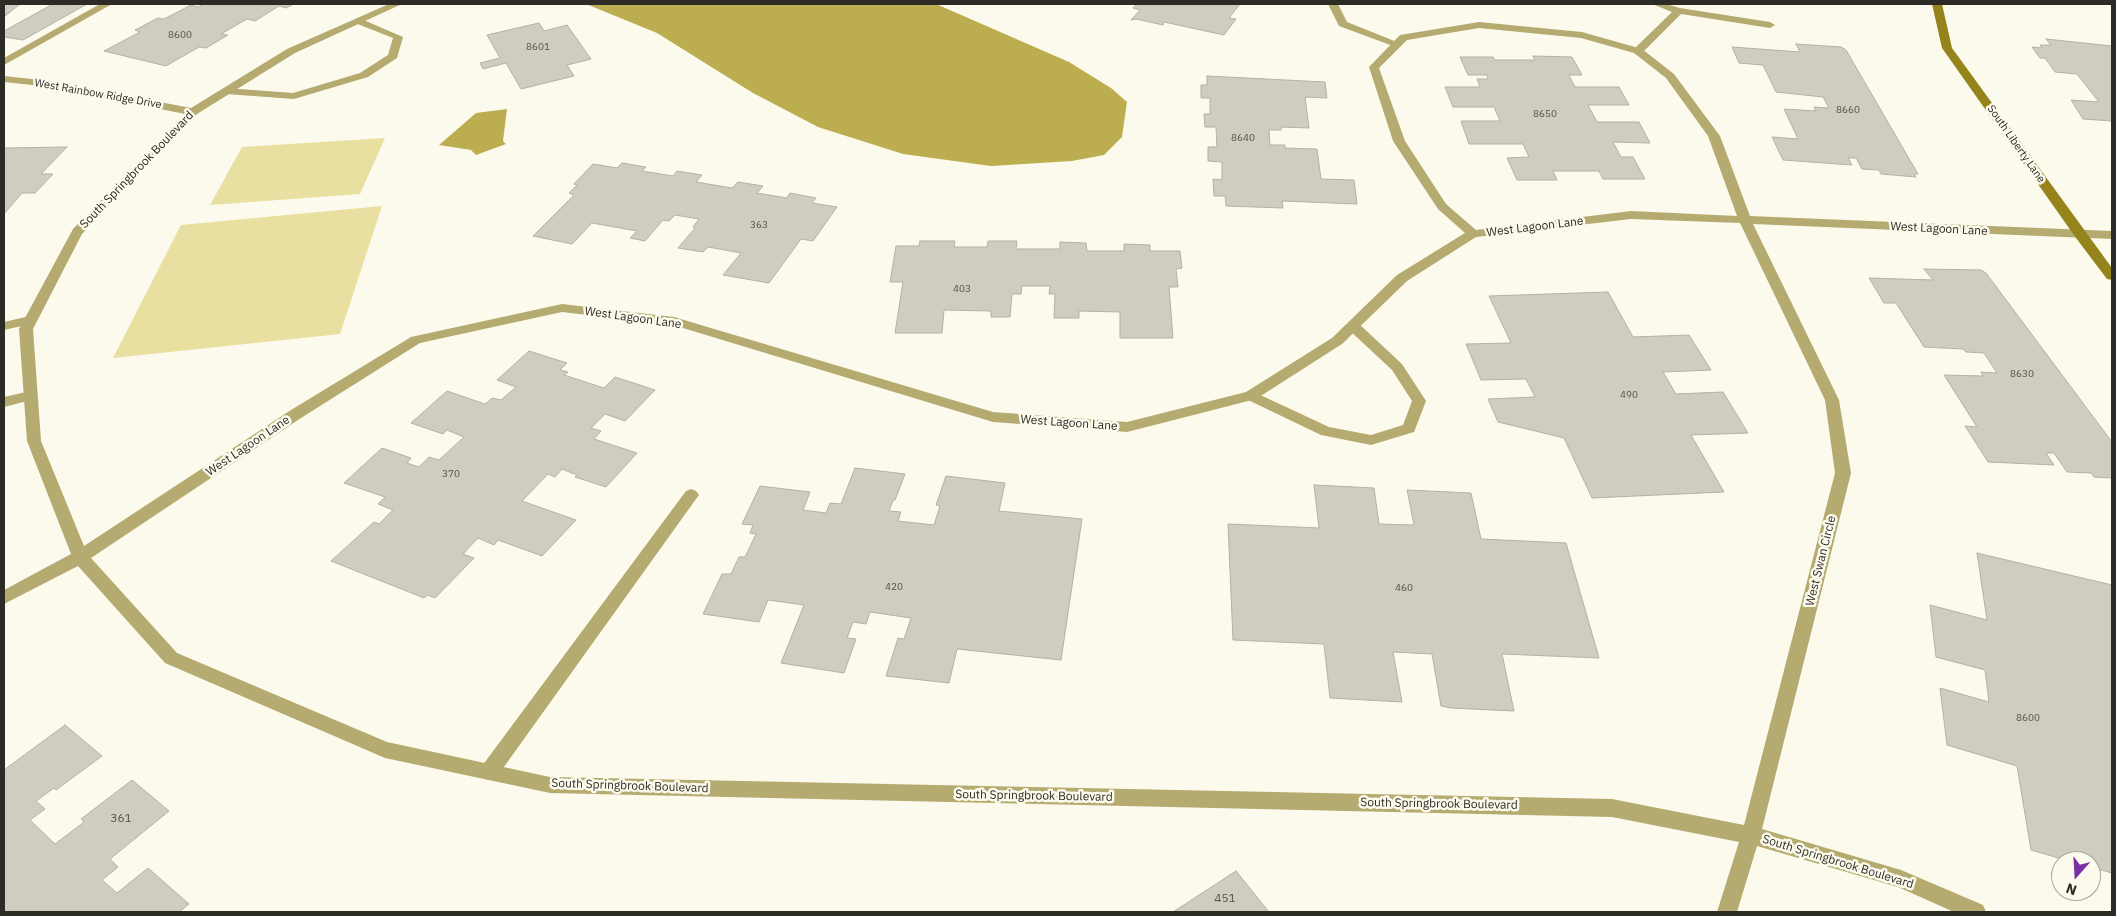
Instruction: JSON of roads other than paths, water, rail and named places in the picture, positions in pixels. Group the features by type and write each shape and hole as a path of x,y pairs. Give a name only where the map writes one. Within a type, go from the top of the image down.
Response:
{"street":[{"path":"4,62 108,4"},
{"name":"South Springbrook Boulevard","path":"397,4 291,51 193,112 77,232 26,329 34,441 80,557 171,658 385,750 550,785 1612,808 1751,836 1901,879 1976,912"},
{"path":"1333,4 1343,24 1397,44"},
{"path":"1657,4 1679,11 1770,25"},
{"name":"South Liberty Lane","path":"1937,4 1947,48 2080,235 2112,276"},
{"path":"1473,234 1442,206 1399,141 1374,67 1404,37 1479,25 1582,35 1638,51 1679,11"},
{"path":"226,91 294,96 364,74 393,56 398,37 359,21"},
{"name":"West Swan Circle","path":"1638,51 1670,76 1714,136 1745,220 1832,400 1843,473 1751,836 1727,912"},
{"name":"West Rainbow Ridge Drive","path":"4,79 51,84 193,112"},
{"name":"West Lagoon Lane","path":"80,557 296,414 416,340 562,308 674,321 993,417 1127,427 1252,396 1337,341 1402,278 1473,234 1631,215 2112,236"},
{"path":"4,326 30,320"},
{"path":"1252,396 1326,431 1371,440 1409,428 1419,401 1397,366 1353,326"},
{"path":"4,402 30,396"},
{"path":"489,772 691,495"},
{"path":"4,598 80,557"}]}
